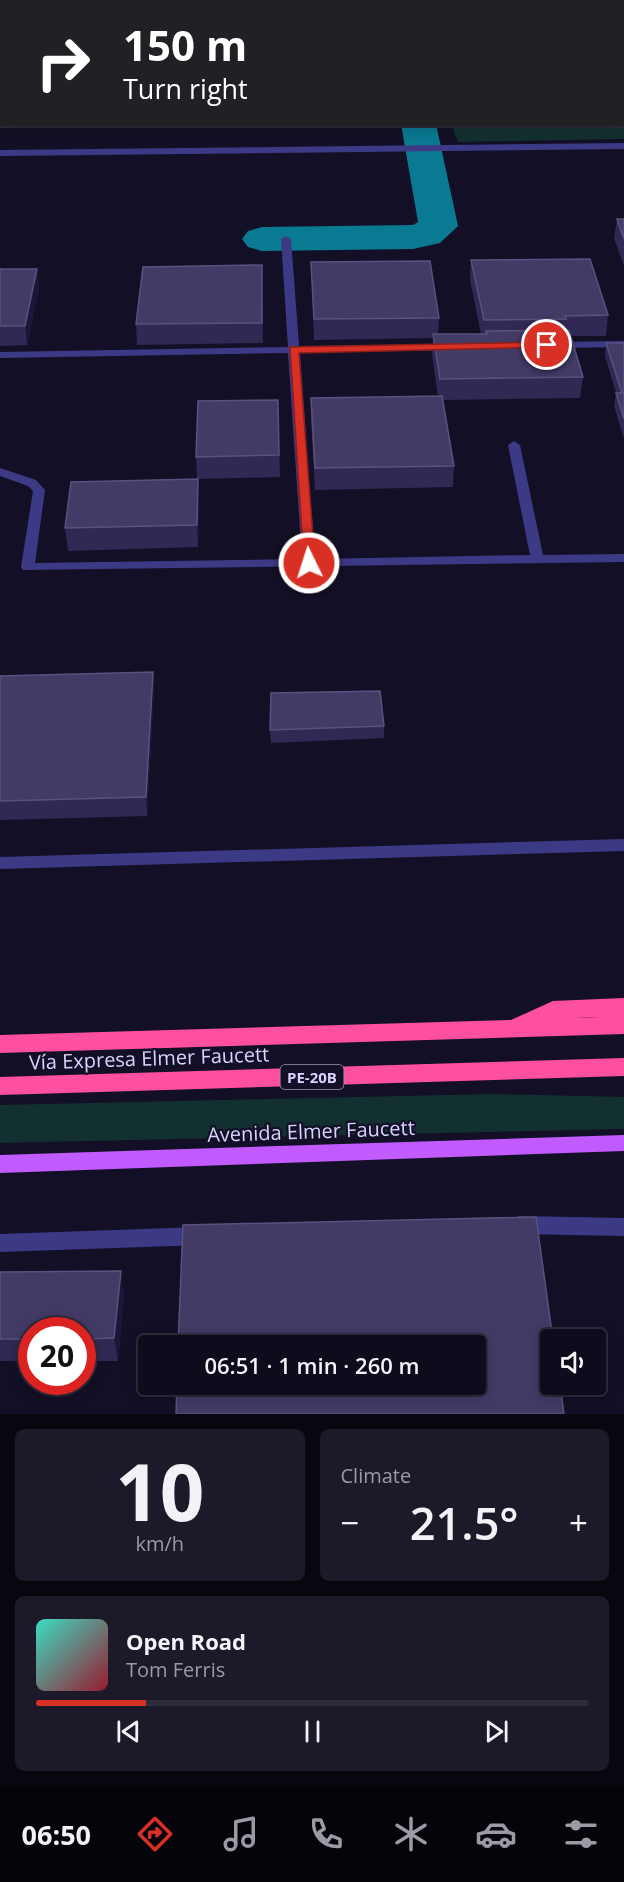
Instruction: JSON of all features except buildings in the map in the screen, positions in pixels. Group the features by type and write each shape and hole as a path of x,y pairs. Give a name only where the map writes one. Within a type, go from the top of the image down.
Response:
{"highway":[{"path":"506,1028 553,1010 624,1007"},
{"name":"Vía Expresa Elmer Faucett","path":"0,1044 624,1025"},
{"name":"Vía Expresa Elmer Faucett","path":"0,1086 624,1067"}],"main road":[{"name":"Avenida Elmer Faucett","path":"0,1164 624,1143"}],"lane":[{"path":"0,153 624,146"},
{"path":"286,239 309,563"},
{"path":"547,345 624,344"},
{"path":"0,355 467,346"},
{"path":"514,445 537,559"},
{"path":"0,472 32,483 39,490 28,567 624,558"},
{"path":"0,863 624,845"},
{"path":"497,1225 624,1227"},
{"path":"0,1243 225,1235"}],"green space":[{"path":"457,126 624,126 624,139 458,142 453,129"},
{"path":"493,1094 624,1097 624,1129 0,1143 0,1105"}],"taxiway":[{"path":"262,239 426,235 438,226 418,126"}],"route":[{"path":"309,563 294,350 547,345"}]}
